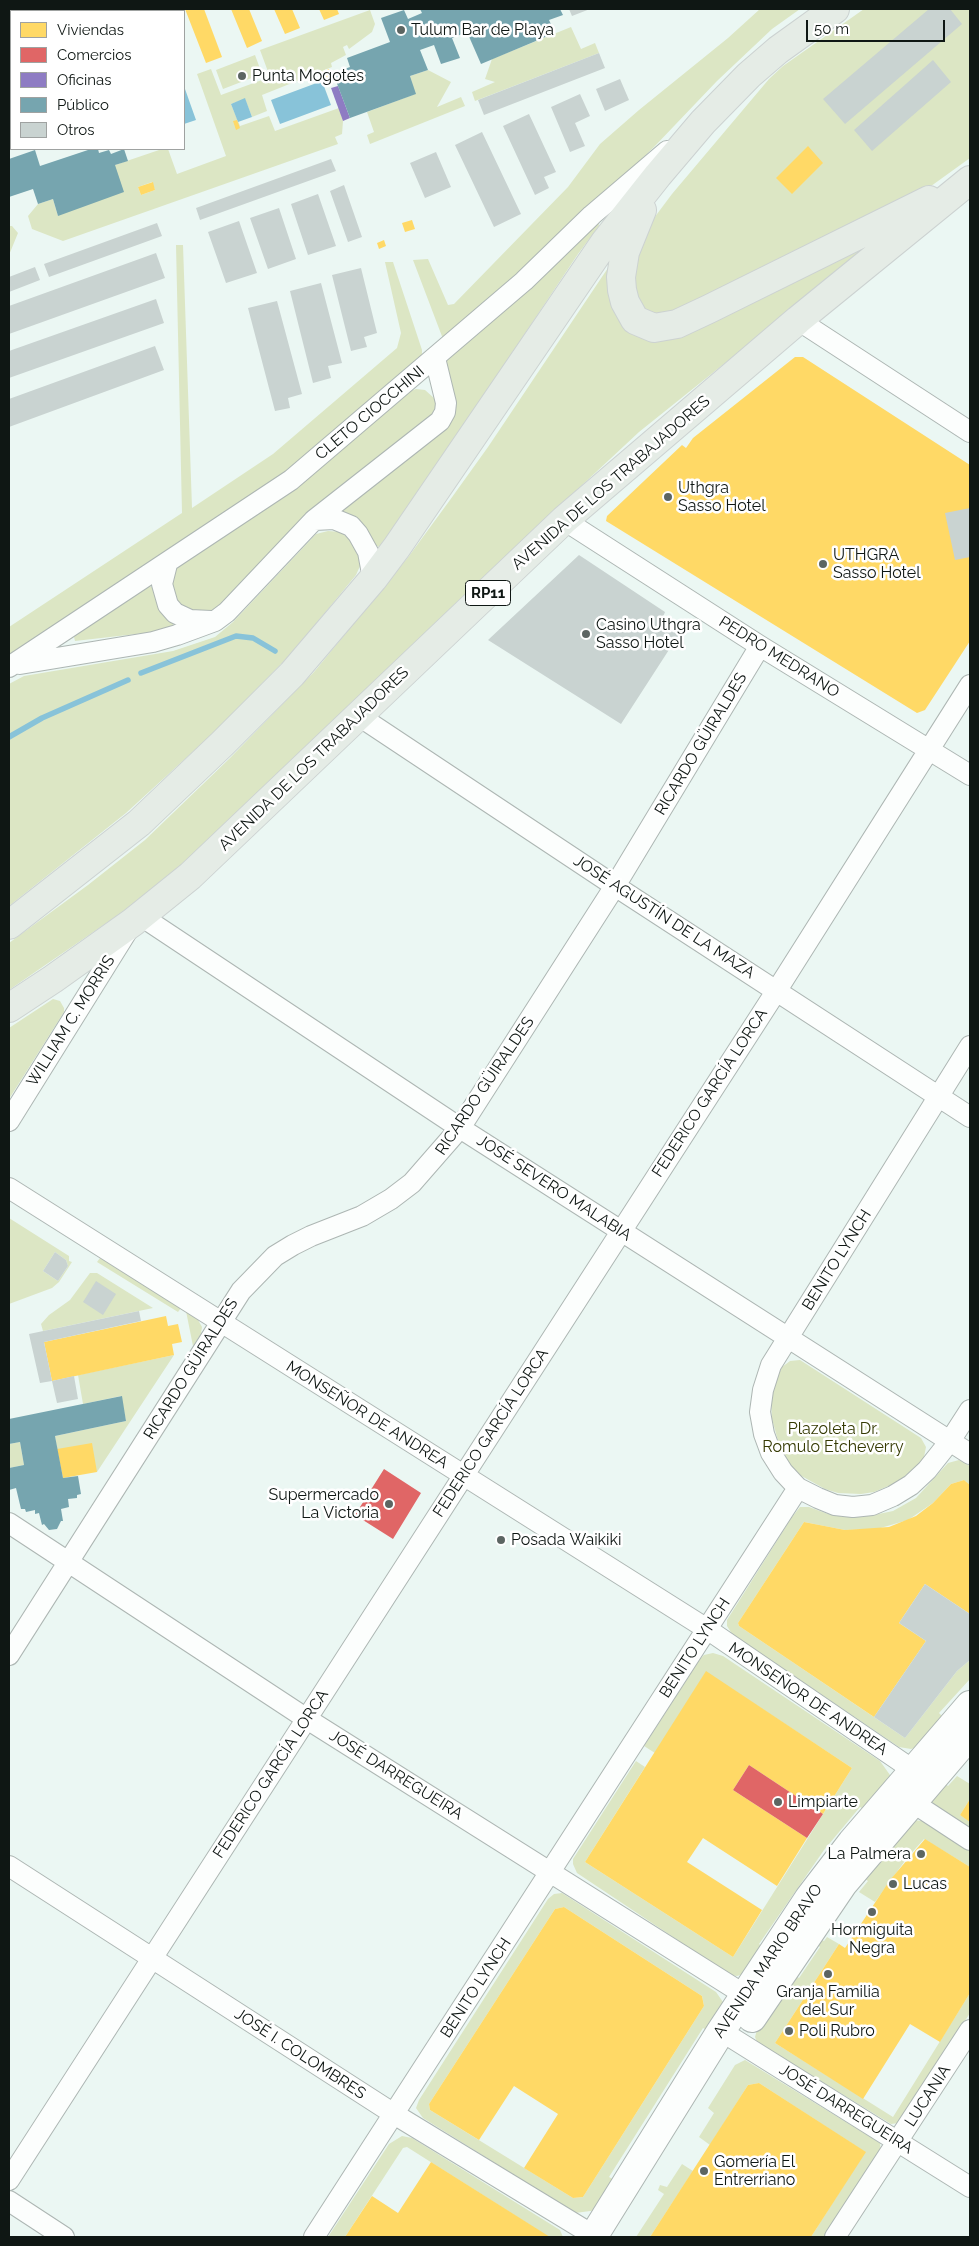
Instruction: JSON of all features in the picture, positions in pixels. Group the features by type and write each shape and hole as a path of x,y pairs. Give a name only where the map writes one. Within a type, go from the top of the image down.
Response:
{"main road":[{"path":"9,925 129,832 195,771 292,674 373,579 403,539 605,242 658,175 703,122 778,50 835,9"},
{"path":"658,175 631,237 621,277 625,302 629,312 639,323 654,328 677,324 709,310 968,182"},
{"name":"AVENIDA DE LOS TRABAJADORES","path":"9,1008 137,919 220,849 564,520 798,320 968,182"},
{"name":"AVENIDA MARIO BRAVO","path":"599,2237 752,2000 826,1874 970,1705"},
{"name":"AVENIDA MARIO BRAVO","path":"752,2000 843,1884 970,1735"}],"street":[{"name":"CLETO CIOCCHINI","path":"11,666 278,490 524,281 628,182 703,122"},
{"path":"798,320 970,432"},
{"path":"11,666 153,642 177,636 215,621 227,612 314,520 440,421 446,403 435,358"},
{"path":"314,520 334,519 351,526 364,543 373,579"},
{"name":"PEDRO MEDRANO","path":"564,520 760,646 970,775"},
{"path":"167,564 162,584 168,606 175,613 190,620 215,621"},
{"name":"RICARDO GÜIRALDES","path":"9,1655 240,1291 274,1256 310,1236 362,1216 391,1199 412,1183 460,1128 616,886 760,646"},
{"name":"FEDERICO GARCÍA LORCA","path":"9,2180 777,990 970,685"},
{"name":"JOSÉ AGUSTÍN DE LA MAZA","path":"359,716 970,1117"},
{"name":"WILLIAM C. MORRIS","path":"9,1121 137,919"},
{"name":"JOSÉ SEVERO MALABIA","path":"137,919 621,1232 970,1454"},
{"name":"BENITO LYNCH","path":"314,2237 798,1488 782,1472 771,1453 764,1434 760,1412 763,1390 771,1365 970,1046"},
{"name":"MONSEÑOR DE ANDREA","path":"9,1188 707,1629 913,1770"},
{"path":"798,1488 835,1504 853,1507 872,1504 893,1496 911,1485 927,1470 950,1441 970,1410"},
{"name":"JOSÉ DARREGUEIRA","path":"9,1523 307,1719 752,2000"},
{"path":"913,1770 912,1802 970,1840"},
{"name":"JOSÉ I. COLOMBRES","path":"9,1866 394,2114 599,2237"},
{"name":"LUCANIA","path":"835,2237 970,2030"},
{"name":"JOSÉ DARREGUEIRA","path":"729,2036 970,2187"},
{"path":"9,2201 64,2237"}],"green space":[{"path":"760,9 800,9 772,29 717,81 654,147 519,278 443,339 413,260 428,259 448,305 454,304 568,187 600,144 728,38"},
{"path":"864,9 970,9 970,158 920,194 657,321 630,298 628,289 645,230 672,194 769,79 783,66"},
{"path":"370,10 375,24 372,32 349,49 347,45 343,47 346,55 331,63 332,67 262,95 267,111 252,117 245,99 231,104 240,126 269,116 275,131 339,108 343,121 342,134 335,137 338,144 63,241 32,229 28,216 38,204 53,199 58,216 115,165 159,150 168,150 177,174 226,156 197,74 211,69 221,95 270,77 260,50","holes":["152,182 155,190 141,195 138,187"]},
{"path":"571,27 581,49 595,43 599,53 475,101 472,92 495,82 485,79 492,59"},
{"path":"255,55 262,74 223,89 216,70"},
{"path":"428,70 451,82 437,107 461,97 465,106 370,144 367,135 374,132 367,112 415,94 410,76"},
{"path":"598,221 599,226 578,254 384,545 381,548 377,546 339,512 430,440 446,358"},
{"path":"9,226 12,226 18,233 9,255"},
{"path":"881,238 639,432 460,599 212,840 137,902 9,990 9,943 145,840 230,758 314,672 409,556 450,500 488,447 618,253 634,329"},
{"path":"176,245 183,245 192,508 273,454 397,348 401,333 385,262 393,262 422,350 420,359 286,475 9,657 9,627 182,513"},
{"path":"416,389 425,390 434,398 436,403 435,414 287,535 218,606 208,613 190,614 168,592 174,568 408,392"},
{"path":"328,531 341,532 351,541 359,558 360,566 356,575 292,653 210,736 126,813 9,906 9,684 24,676 173,651 215,637 233,622 316,534"},
{"path":"149,586 155,588 173,621 173,627 145,633 75,641 74,637 78,633"},
{"path":"53,999 60,1001 64,1012 9,1099 9,1028"},
{"path":"9,1218 69,1256 69,1261 72,1262 59,1282 52,1288 9,1304","holes":["55,1252 66,1260 68,1266 58,1281 43,1271"]},
{"path":"100,1258 181,1308 178,1312 97,1262"},
{"path":"90,1273 97,1273 153,1308 43,1331 41,1324 49,1315 70,1300"},
{"path":"186,1311 197,1318 202,1327 201,1334 193,1346"},
{"path":"174,1355 97,1472 57,1449 55,1436 126,1421 121,1396 83,1404 78,1375"},
{"name":"Plazoleta Dr. Romulo Etcheverry","path":"800,1360 921,1438 926,1447 921,1462 898,1482 874,1492 861,1494 838,1493 825,1489 798,1474 780,1448 772,1419 771,1400 772,1389 782,1367 790,1361"},
{"path":"20,1442 24,1465 9,1468 9,1444"},
{"path":"959,1460 970,1466 970,1485 964,1480 951,1484 933,1503 908,1520 877,1529 845,1530 804,1522 738,1623 739,1626 905,1738 957,1671 970,1660 970,1679 939,1713 945,1719 917,1747 911,1749 899,1747 732,1634 727,1626 727,1620 800,1507 809,1507 828,1514 846,1517 869,1516 893,1511 916,1498 948,1463"},
{"path":"713,1653 723,1656 880,1761 890,1775 890,1779 867,1811 860,1807 824,1850 759,1944 765,1948 744,1974 737,1976 730,1975 577,1873 573,1864 573,1859 636,1761 645,1767 585,1862 733,1957 852,1768 706,1672 655,1753 644,1746 700,1659 704,1655"},
{"path":"957,1776 970,1784 970,1799 960,1815 970,1821 970,1829 934,1805 932,1801 932,1797 942,1781 948,1786"},
{"path":"913,1820 922,1821 970,1851 970,1867 924,1839 907,1858 875,1902 859,1892 868,1881 862,1877"},
{"path":"562,1893 716,1992 724,2005 710,2032 703,2028 609,2177 616,2181 598,2210 575,2213 423,2118 416,2108 419,2100 548,1899 554,1894","holes":["564,1907 702,1996 704,2006 583,2197 573,2198 430,2110 429,2104 555,1909"]},
{"path":"827,1937 839,1944 775,2043 893,2117 970,1993 970,2013 899,2123 891,2124 757,2042 755,2037 757,2030 793,1974 799,1978 820,1947 815,1943 819,1938 824,1941"},
{"path":"745,2060 880,2143 881,2152 825,2237 811,2237 865,2152 759,2083 748,2085 710,2145 699,2137 714,2113 708,2108 735,2065"},
{"path":"402,2136 412,2138 560,2230 563,2237 549,2237 407,2147 403,2148 345,2237 328,2237 389,2144"},
{"path":"682,2164 693,2171 650,2237 636,2237 664,2194 658,2190 660,2185 667,2187"}],"water":[{"path":"322,81 331,105 280,124 271,100"},
{"path":"185,89 196,120 185,124"},
{"path":"245,98 252,117 238,122 231,104"}],"building: Viviendas":[{"path":"9,9 24,9 10,10 10,32"},
{"path":"48,9 68,10 48,10"},
{"path":"93,9 114,10 94,10"},
{"path":"139,9 158,10 140,10"},
{"path":"185,9 204,9 222,57 206,63"},
{"path":"231,9 249,9 262,41 247,48"},
{"path":"274,9 292,9 300,28 285,34"},
{"path":"319,9 337,9 339,14 324,20"},
{"path":"329,69 331,76 323,79 321,72"},
{"path":"9,92 10,136 9,137"},
{"path":"237,120 240,128 236,130 233,121"},
{"path":"808,146 823,163 792,194 776,178"},
{"path":"153,182 155,190 141,195 138,187"},
{"path":"412,220 415,229 405,232 402,223"},
{"path":"384,240 386,246 379,249 377,243"},
{"name":"UTHGRA Sasso Hotel","path":"795,357 803,357 970,465 970,641 925,710 917,713 606,521 607,516 682,445 686,448 693,438"},
{"path":"166,1316 168,1326 178,1324 182,1342 172,1344 174,1355 52,1381 44,1342"},
{"path":"92,1443 97,1472 63,1478 57,1449"},
{"path":"964,1480 970,1485 970,1614 925,1584 899,1623 926,1641 874,1717 739,1626 738,1623 804,1522 845,1530 889,1527 916,1516 933,1503 951,1484"},
{"path":"706,1671 852,1768 823,1814 749,1765 733,1790 807,1838 777,1886 703,1838 687,1862 762,1910 733,1957 585,1862"},
{"path":"970,1799 970,1822 960,1815"},
{"path":"925,1839 970,1867 970,1993 940,2042 910,2024 863,2099 775,2043 839,1944 845,1948 890,1880"},
{"path":"564,1907 702,1996 704,2006 583,2197 573,2198 524,2168 558,2114 514,2086 479,2140 430,2110 429,2104 555,1909"},
{"path":"759,2083 866,2152 811,2237 650,2237 748,2085"},
{"path":"431,2162 550,2237 345,2237 372,2196 398,2213"}],"building: Comercios":[{"name":"Supermercado La Victoria","path":"384,1469 421,1493 393,1539 355,1515"},
{"name":"Limpiarte","path":"749,1765 823,1814 807,1838 733,1790"}],"building: Oficinas":[{"path":"338,86 350,118 343,121 331,88"}],"building: Público":[{"path":"420,9 560,9 563,15 549,20 555,33 481,64 467,32 452,38 460,58 441,64 434,45 420,50 428,70 410,76 416,94 350,118 333,73 350,67 347,58 390,42 381,18 404,10 408,19 422,13"},
{"path":"35,150 40,166 88,150 98,150 99,153 109,150 111,154 124,150 128,161 115,165 124,192 58,216 53,199 38,204 33,189 9,197 9,159"},
{"path":"122,1396 126,1421 55,1436 63,1478 78,1476 81,1494 77,1495 77,1498 68,1499 69,1507 61,1509 63,1521 61,1521 57,1529 49,1530 44,1524 42,1525 39,1513 35,1514 35,1510 26,1512 25,1509 21,1509 16,1488 9,1490 9,1468 24,1465 20,1442 9,1444 9,1419"}],"building: Otros":[{"path":"569,9 590,9 572,16"},
{"path":"929,9 950,9 962,24 845,124 823,99"},
{"path":"599,53 605,68 484,115 478,100"},
{"path":"933,60 951,82 872,151 854,130"},
{"path":"620,79 629,100 605,111 596,89"},
{"path":"580,94 590,116 575,123 585,146 570,152 551,107"},
{"path":"529,114 556,172 544,177 549,188 535,195 503,126"},
{"path":"482,132 521,214 494,227 455,145"},
{"path":"436,152 451,187 425,198 410,163"},
{"path":"331,159 336,171 200,220 196,208"},
{"path":"344,185 362,237 348,242 330,191"},
{"path":"318,194 336,246 308,255 291,204"},
{"path":"279,208 296,259 268,269 250,218"},
{"path":"239,221 257,273 226,283 208,232"},
{"path":"157,223 162,236 49,277 44,264"},
{"path":"156,253 165,278 9,334 9,306"},
{"path":"35,267 40,280 9,292 9,277"},
{"path":"361,268 377,333 364,337 367,347 351,351 332,275"},
{"path":"321,283 342,363 328,366 331,378 313,383 290,291"},
{"path":"156,299 164,323 9,378 9,351"},
{"path":"277,301 302,394 288,398 290,408 275,411 248,308"},
{"path":"155,346 164,370 9,427 9,399"},
{"path":"970,508 970,557 955,560 945,513"},
{"name":"Casino Uthgra Sasso Hotel","path":"579,555 665,612 663,617 680,629 685,625 621,724 488,640"},
{"path":"55,1252 66,1260 68,1266 58,1281 43,1271"},
{"path":"96,1281 116,1294 103,1315 83,1302"},
{"path":"139,1311 141,1321 44,1342 52,1381 40,1383 29,1334"},
{"path":"74,1376 78,1399 57,1403 52,1381"},
{"path":"925,1584 970,1614 970,1660 957,1671 905,1738 874,1717 926,1641 899,1623"}],"waterway":[{"path":"141,673 236,636 253,638 275,651"},
{"path":"9,737 42,718 128,680"}],"place":[{"name":"Tulum Bar de Playa","path":"401,30"},
{"name":"Punta Mogotes","path":"242,76"},
{"name":"Uthgra Sasso Hotel","path":"668,497"},
{"name":"UTHGRA Sasso Hotel","path":"823,564"},
{"name":"Casino Uthgra Sasso Hotel","path":"586,634"},
{"name":"Supermercado La Victoria","path":"389,1504"},
{"name":"Posada Waikiki","path":"501,1540"},
{"name":"Limpiarte","path":"778,1802"},
{"name":"La Palmera","path":"921,1854"},
{"name":"Lucas","path":"893,1884"},
{"name":"Hormiguita Negra","path":"872,1912"},
{"name":"Granja Familia del Sur","path":"828,1974"},
{"name":"Poli Rubro","path":"789,2031"},
{"name":"Gomería El Entrerriano","path":"704,2171"}]}
